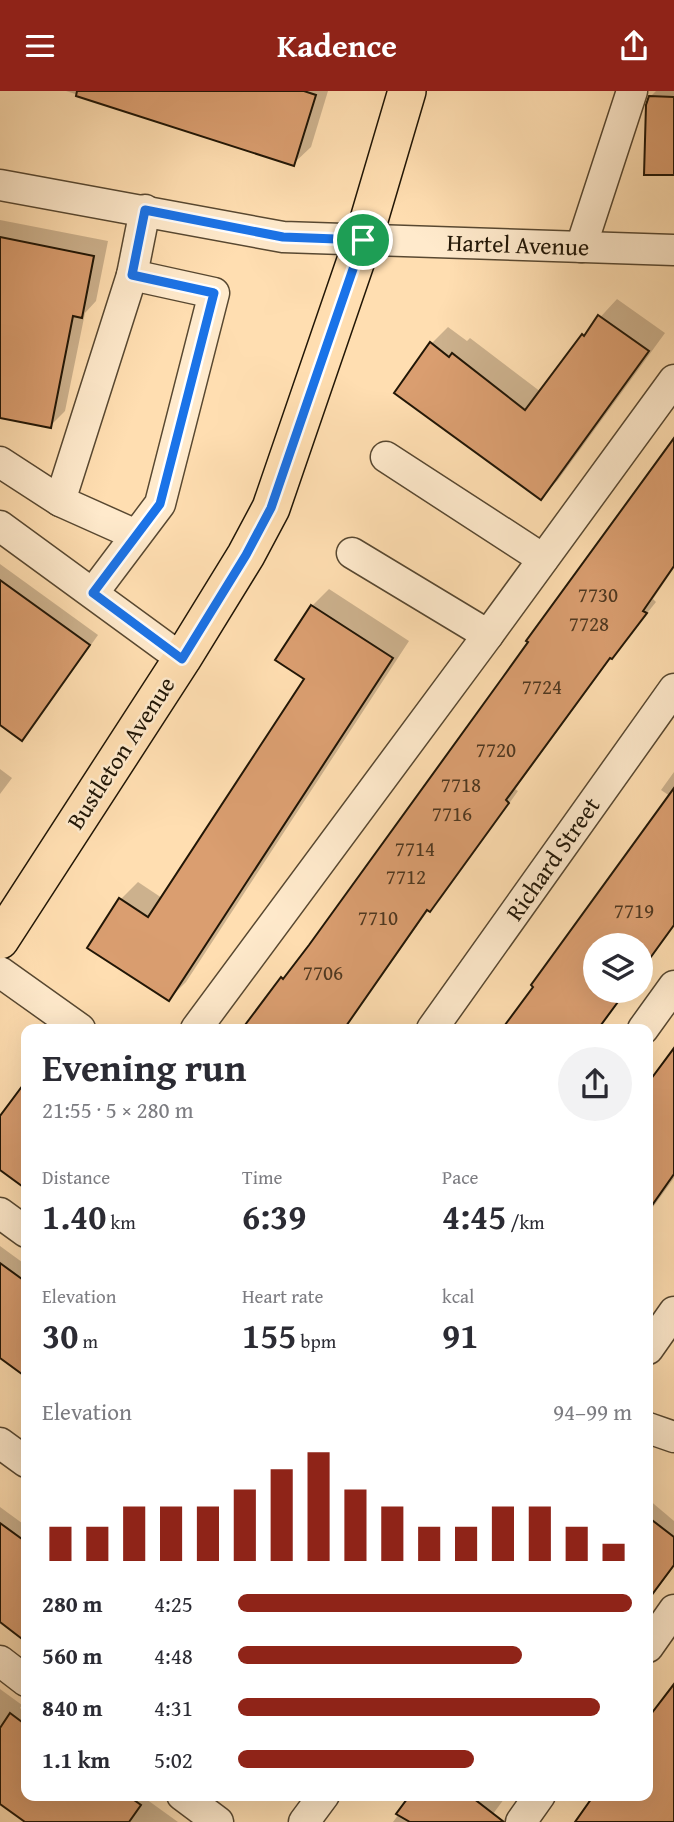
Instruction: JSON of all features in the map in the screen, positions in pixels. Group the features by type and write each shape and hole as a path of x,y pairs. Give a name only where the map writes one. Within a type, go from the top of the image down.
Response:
{"main road":[{"name":"Bustleton Avenue","path":"0,940 182,659 246,555 271,508 363,240 407,91"}],"street":[{"path":"581,247 632,91"},
{"name":"Hartel Avenue","path":"0,185 283,237 674,250"},
{"path":"60,501 132,275 145,210"},
{"path":"93,593 160,504 214,293 132,275"},
{"path":"201,1024 674,380"},
{"path":"386,457 544,559"},
{"path":"0,462 60,501 136,535"},
{"path":"0,526 182,659"},
{"path":"352,553 488,635"},
{"name":"Richard Street","path":"436,1024 674,689"},
{"path":"0,972 73,1024"},
{"path":"647,1024 674,986"},
{"path":"0,1213 21,1228"},
{"path":"653,1342 674,1312"},
{"path":"653,1430 674,1437"},
{"path":"0,1443 21,1458"},
{"path":"653,1640 674,1610"},
{"path":"0,1661 21,1677"},
{"path":"190,1801 218,1822"},
{"path":"304,1822 320,1801"},
{"path":"521,1822 536,1801"}],"building":[{"path":"77,91 304,91 316,95 294,166 76,96"},
{"path":"649,96 674,97 674,175 644,175 646,105"},
{"path":"0,237 94,256 82,318 73,316 51,428 0,418"},
{"path":"598,315 649,351 541,500 394,393 430,342 449,357 452,353 525,410"},
{"path":"674,438 674,566 643,611 647,613 612,659 610,658 506,800 509,803 430,912 427,910 347,1024 246,1024 309,945 528,642 526,641"},
{"path":"0,580 90,645 22,741 0,725"},
{"path":"311,605 393,658 169,1001 87,948 119,898 148,917 304,679 275,660"},
{"path":"674,788 674,925 653,954 653,933 583,933 583,1003 617,1003 602,1024 506,1024 533,987 531,985"},
{"path":"674,1048 674,1174 653,1204 653,1076"},
{"path":"21,1088 21,1185 0,1170 0,1116"},
{"path":"0,1263 21,1278 21,1373 0,1358"},
{"path":"653,1521 674,1537 674,1565 653,1593"},
{"path":"0,1523 21,1538 21,1638 0,1622"},
{"path":"674,1684 674,1822 575,1822 590,1801 653,1801 653,1711"},
{"path":"10,1713 21,1721 21,1801 135,1801 141,1805 129,1822 25,1822 0,1804 0,1728"},
{"path":"406,1801 477,1801 504,1822 410,1822 396,1814"}],"route":[{"path":"145,210 283,237 363,240 271,508 246,555 182,659 93,593 160,504 214,293 132,275 145,210"}]}
